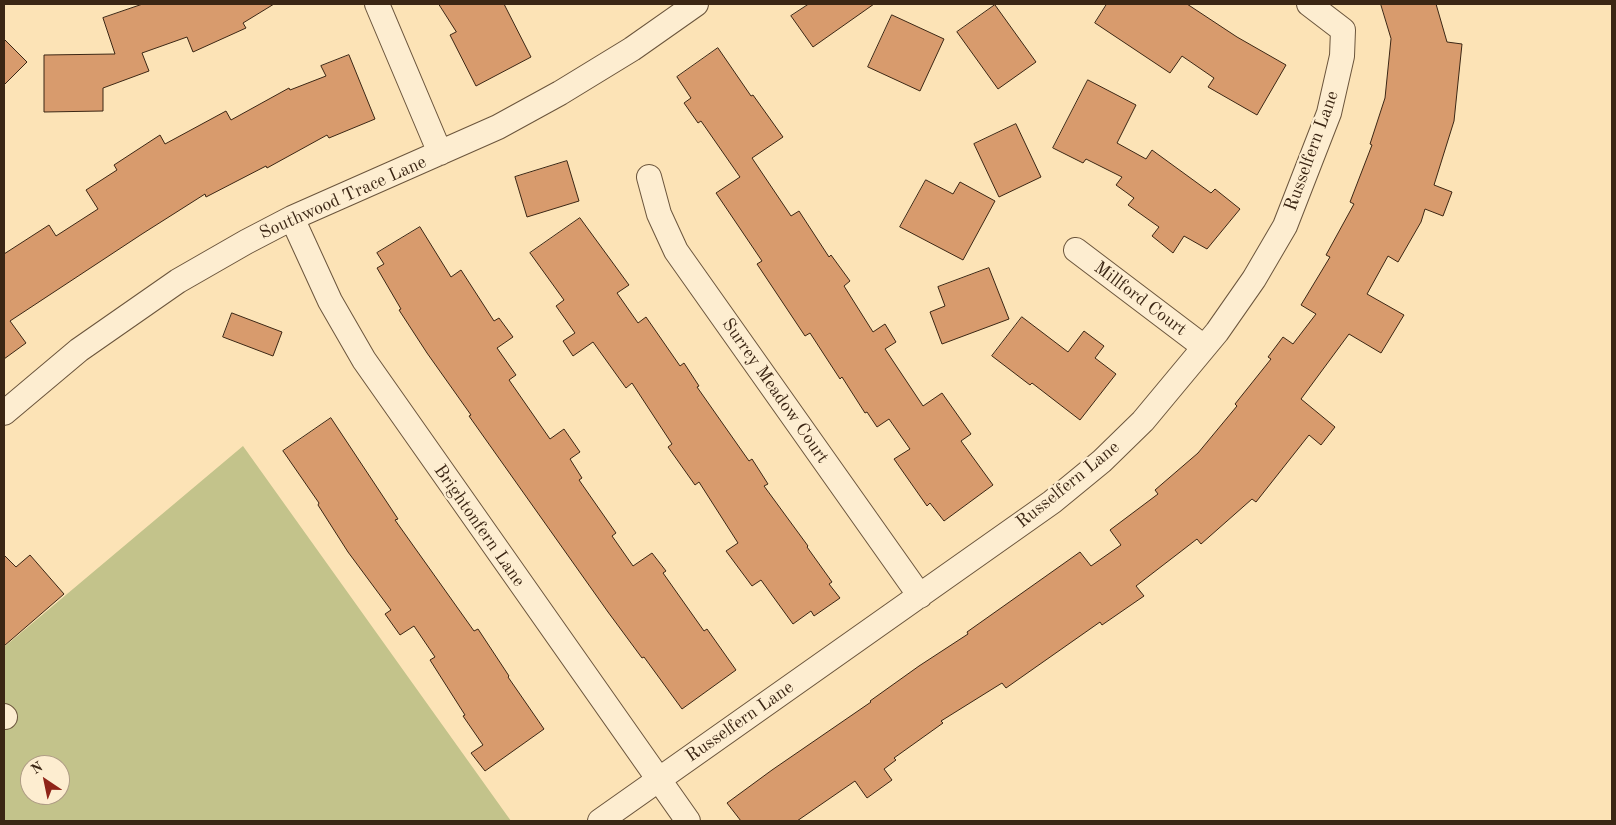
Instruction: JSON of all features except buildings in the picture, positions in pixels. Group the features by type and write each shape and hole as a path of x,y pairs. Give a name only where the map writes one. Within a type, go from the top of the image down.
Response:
{"street":[{"path":"377,4 440,153"},
{"name":"Southwood Trace Lane","path":"4,414 79,350 186,276 292,218 498,127 560,93 632,49 696,4"},
{"name":"Russelfern Lane","path":"600,821 1052,502 1102,461 1143,421 1216,332 1254,279 1285,226 1329,113 1336,90 1342,56 1342,30 1314,8"},
{"name":"Surrey Meadow Court","path":"649,177 659,214 676,251 920,596"},
{"name":"Brightonfern Lane","path":"292,218 330,301 364,360 398,411 688,821"},
{"name":"Millford Court","path":"1076,250 1204,347"}],"green space":[{"path":"243,446 511,821 4,821 4,647"}]}
